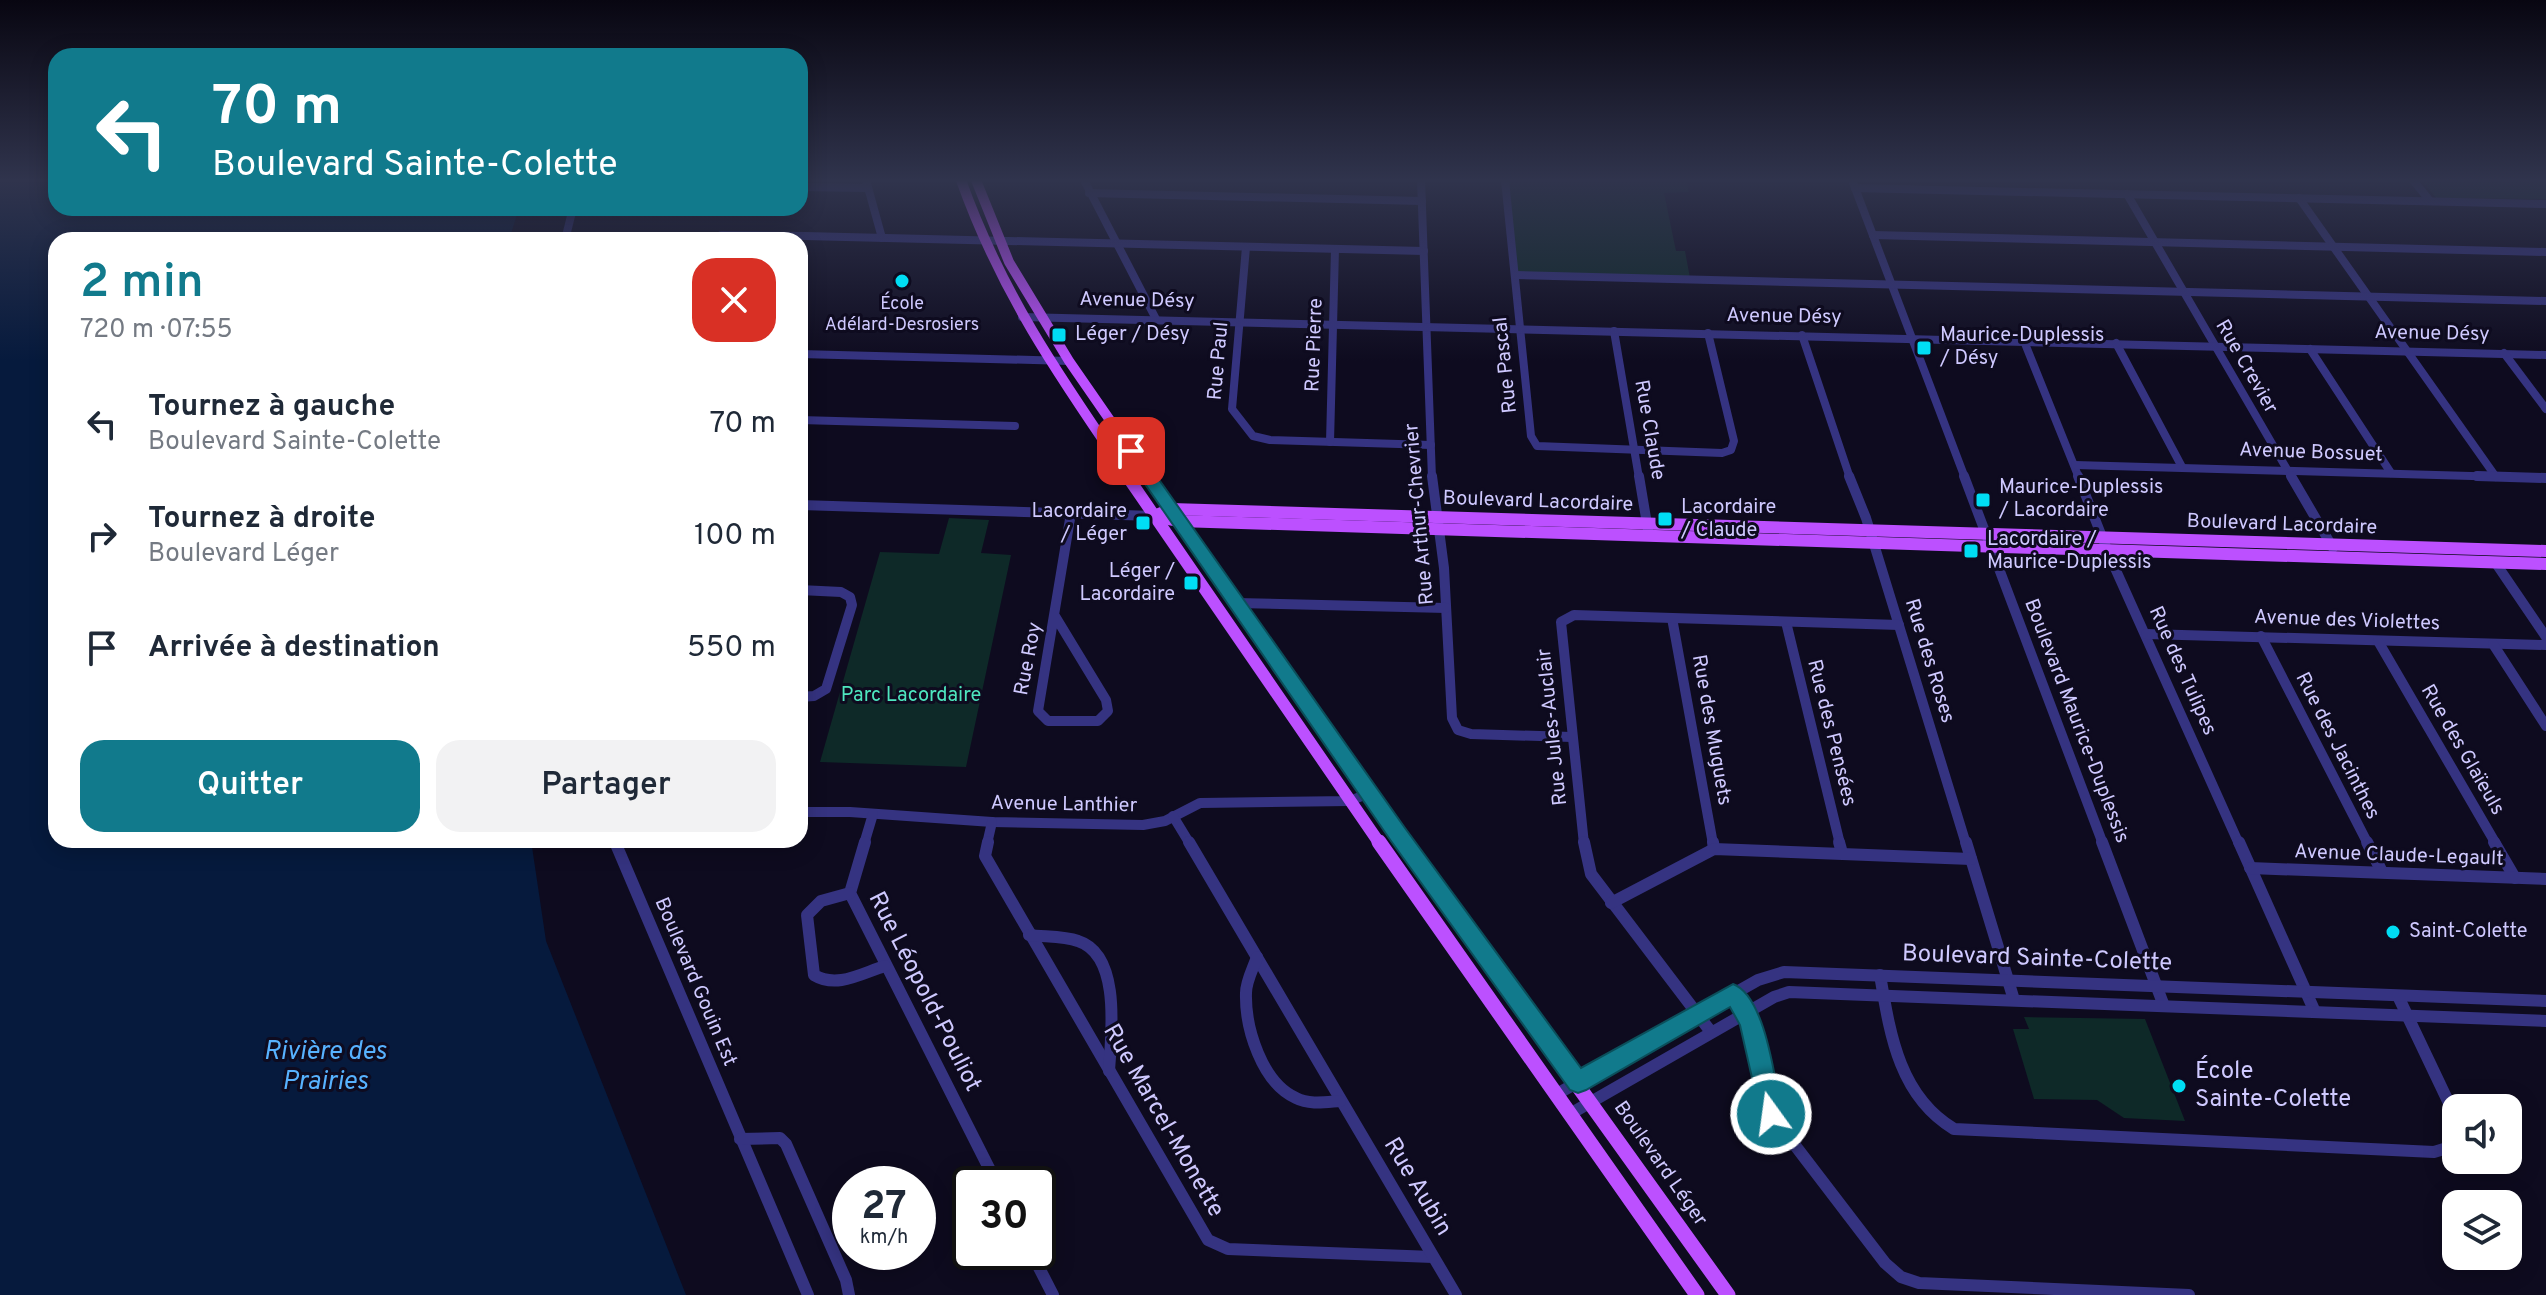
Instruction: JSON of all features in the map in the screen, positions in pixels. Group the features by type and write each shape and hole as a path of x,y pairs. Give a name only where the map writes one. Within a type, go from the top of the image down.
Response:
{"main road":[{"path":"983,241 1050,363 1350,801 1697,1295"},
{"name":"Boulevard Léger","path":"999,241 1040,317 1179,521 1728,1295"},
{"name":"Boulevard Lacordaire","path":"1154,516 1171,509 1874,543 2546,564"},
{"name":"Boulevard Lacordaire","path":"1154,516 1179,521 1438,523"},
{"name":"Boulevard Lacordaire","path":"1648,530 1870,530 2546,551"}],"street":[{"path":"964,240 1424,251"},
{"path":"1112,240 1156,319"},
{"name":"Rue Arthur-Chevrier","path":"1424,240 1431,445 1446,608 1452,718 1458,730 1471,734 1572,737"},
{"name":"Rue Pascal","path":"1511,240 1532,441 1544,448 1635,451"},
{"name":"Boulevard Maurice-Duplessis","path":"1875,240 2164,1006"},
{"path":"2090,240 2546,252"},
{"path":"2328,240 2496,477"},
{"name":"Rue Crevier","path":"2153,242 2338,557"},
{"name":"Rue Paul","path":"1246,247 1232,409 1249,432 1259,438 1431,445"},
{"name":"Rue Pierre","path":"1330,442 1335,249"},
{"path":"1515,275 2546,301"},
{"name":"Avenue Désy","path":"1022,317 2546,355"},
{"name":"Rue Claude","path":"1614,331 1648,530"},
{"path":"1635,451 1722,453 1731,450 1734,441 1708,333"},
{"name":"Rue des Roses","path":"1802,335 1833,432 1870,530 2014,1000"},
{"name":"Rue des Tulipes","path":"2024,341 2107,550 2315,1012"},
{"path":"2116,343 2182,467"},
{"path":"2310,349 2391,473"},
{"path":"2504,353 2546,409"},
{"path":"808,354 1050,363 1069,361"},
{"path":"808,420 1015,426"},
{"name":"Avenue Bossuet","path":"2075,465 2546,478"},
{"name":"Boulevard Lacordaire","path":"808,505 1154,516"},
{"name":"Rue Roy","path":"1055,616 1106,700 1108,711 1098,721 1048,721 1038,711 1071,513"},
{"path":"2495,562 2546,637"},
{"path":"808,590 841,592 850,597 852,605 826,689 808,696"},
{"path":"1236,603 1446,608"},
{"name":"Rue Jules-Auclair","path":"1711,1032 1596,883 1588,864 1560,626 1564,618 1574,615 1899,625"},
{"name":"Rue des Muguets","path":"1672,618 1714,849"},
{"name":"Rue des Pensées","path":"1786,622 1842,853"},
{"name":"Avenue des Violettes","path":"2146,634 2546,645"},
{"name":"Rue des Jacinthes","path":"2261,636 2382,872"},
{"name":"Rue des Glaïeuls","path":"2378,641 2515,878"},
{"path":"2493,644 2546,726"},
{"name":"Avenue Lanthier","path":"808,812 992,822 1143,825 1155,824 1200,803 1350,801 1369,793"},
{"name":"Rue Léopold-Pouliot","path":"873,814 850,893 988,1166"},
{"name":"Rue Aubin","path":"1173,816 1456,1295"},
{"name":"Rue Marcel-Monette","path":"992,822 985,856 1204,1234 1214,1245 1228,1249 1433,1257"},
{"name":"Boulevard Gouin Est","path":"617,848 808,1295"},
{"path":"1611,903 1714,849 1971,859"},
{"name":"Avenue Claude-Legault","path":"2250,868 2546,879"},
{"path":"850,893 821,901 807,915 814,975 822,982 833,982 885,966"},
{"path":"1029,935 1080,941 1095,952 1111,987 1113,1001 1109,1072"},
{"path":"1257,957 1246,989 1251,1031 1260,1056 1290,1096 1312,1102 1340,1101"},
{"name":"Boulevard Sainte-Colette","path":"1557,1094 1766,976 1784,972 2542,1001"},
{"path":"1880,975 1908,1081 1930,1112 1954,1129 2434,1152 2442,1148"},
{"name":"Boulevard Sainte-Colette","path":"1570,1114 1711,1032 1789,992 2546,1018"},
{"path":"1733,994 1747,1012 1771,1114 1885,1263 1901,1277 1919,1283 2189,1295"},
{"path":"2398,996 2445,1094"},
{"path":"2542,1001 2546,1018"},
{"path":"740,1139 780,1138 786,1144 846,1280 849,1295"},
{"path":"1040,1270 1053,1295"}],"green space":[{"path":"1511,240 1674,240 1676,251 1685,251 1690,278 1515,275"},
{"name":"Parc Lacordaire","path":"949,518 989,520 981,553 1011,555 966,767 820,762 880,552 939,554"},
{"path":"2024,1017 2145,1019 2185,1121 2124,1118 2097,1100 2034,1099 2013,1029 2029,1029"}],"water":[{"name":"Rivière des Prairies","path":"0,240 48,240 48,848 532,848 546,941 686,1295 0,1295"}],"place":[{"name":"École Adélard-Desrosiers","path":"902,281"},
{"name":"Léger / Désy","path":"1059,335"},
{"name":"Maurice-Duplessis / Désy","path":"1924,348"},
{"name":"Maurice-Duplessis / Lacordaire","path":"1983,500"},
{"name":"Lacordaire / Claude","path":"1665,519"},
{"name":"Lacordaire / Léger","path":"1143,523"},
{"name":"Lacordaire / Maurice-Duplessis","path":"1971,551"},
{"name":"Léger / Lacordaire","path":"1191,583"},
{"name":"Saint-Colette","path":"2393,932"},
{"name":"École Sainte-Colette","path":"2179,1086"}],"route":[{"path":"1131,451 1398,835 1578,1082 1733,994 1747,1012 1771,1114"}]}
